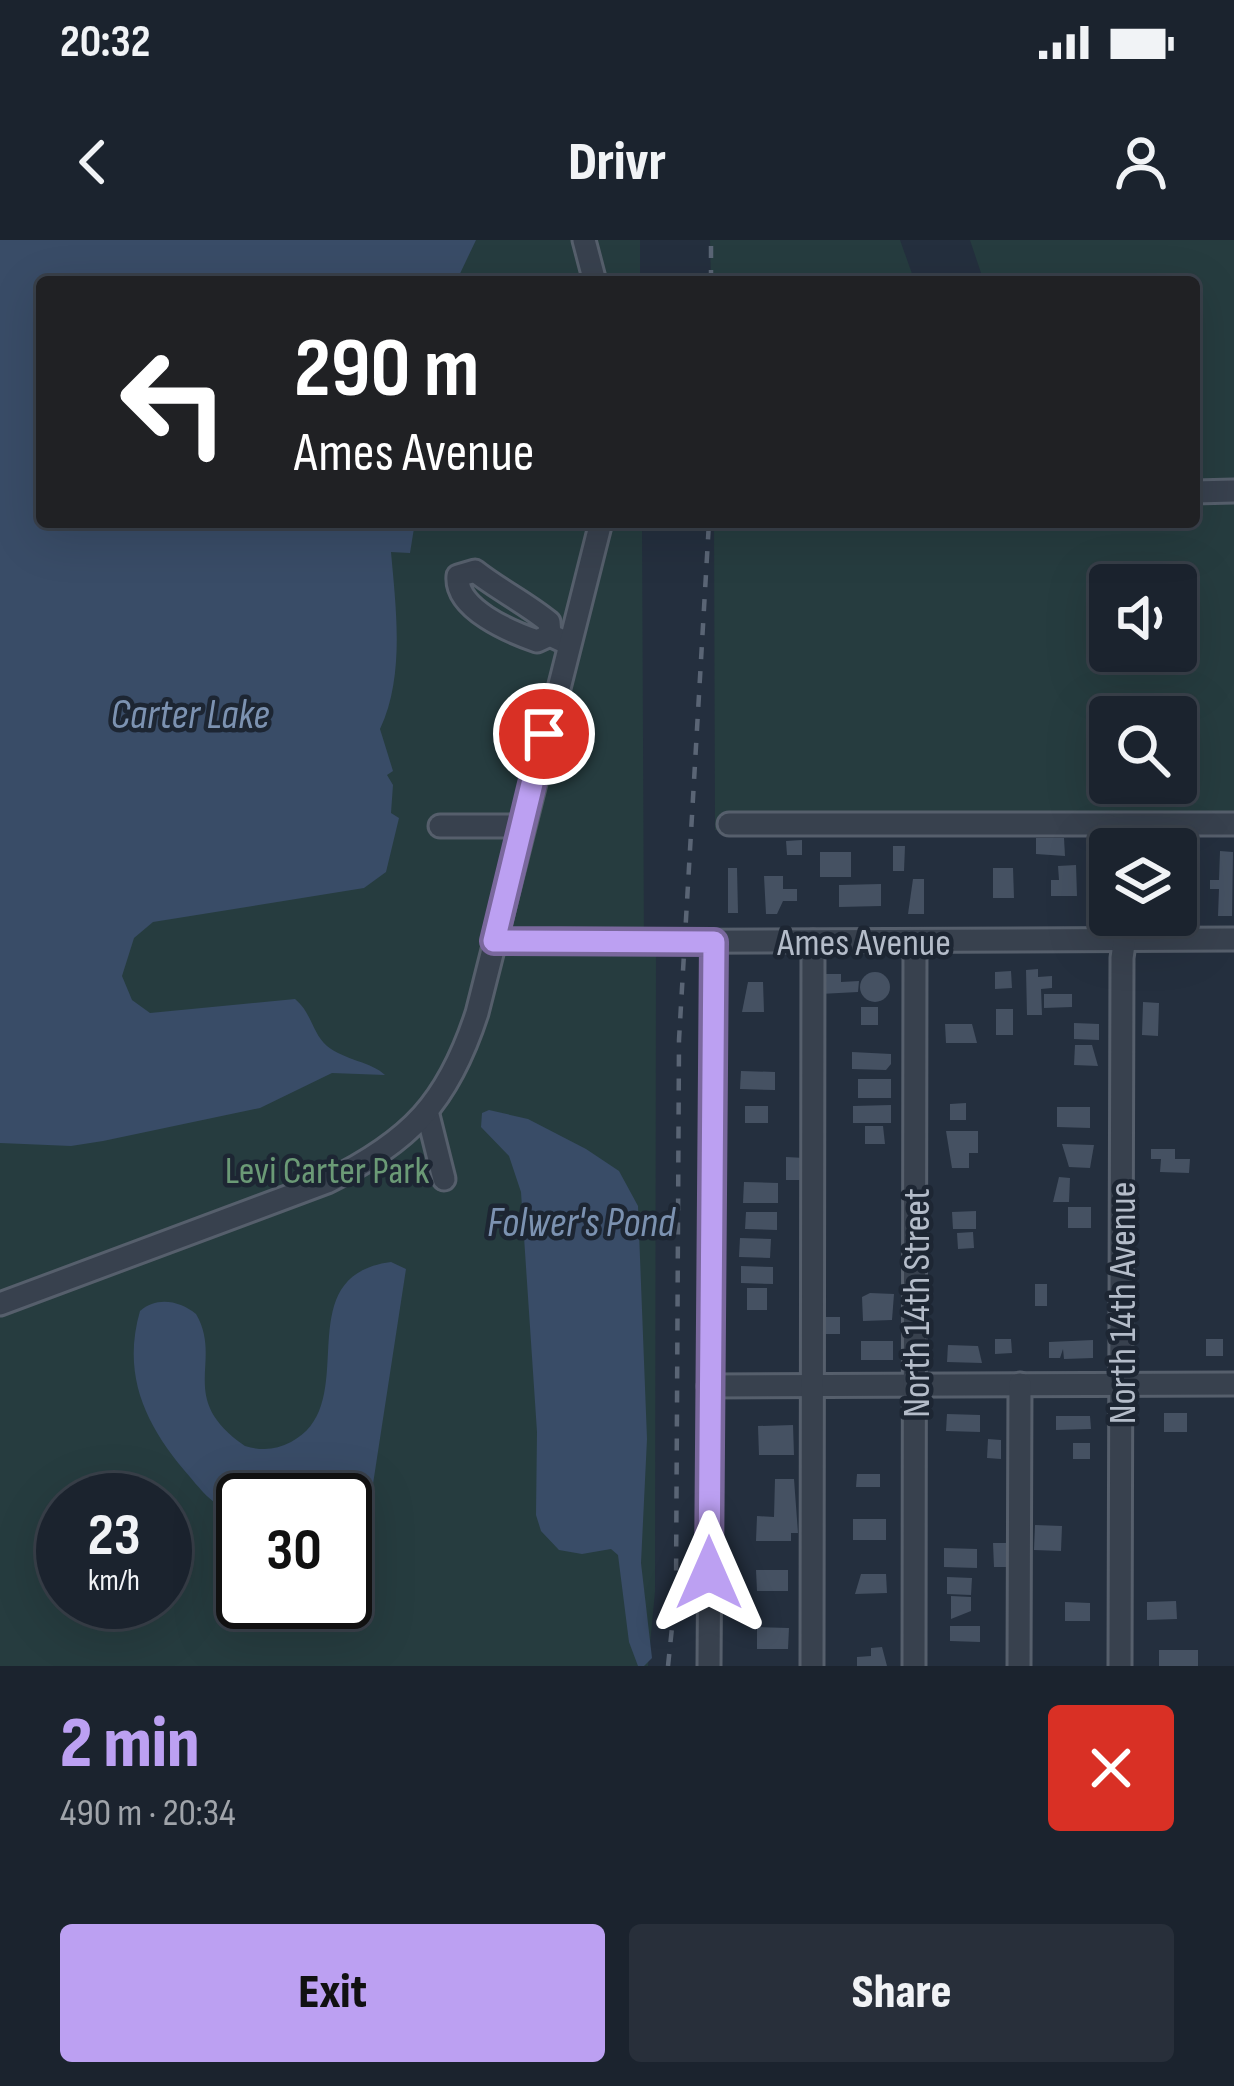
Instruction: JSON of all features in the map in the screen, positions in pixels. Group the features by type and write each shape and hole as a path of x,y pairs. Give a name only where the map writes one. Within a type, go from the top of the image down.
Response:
{"street":[{"path":"584,240 594,276"},
{"path":"1200,492 1234,491"},
{"path":"0,1304 327,1182 373,1160 428,1115 467,1042 522,826 559,639 599,528"},
{"path":"458,576 475,571 549,622 559,639"},
{"path":"729,824 1234,824"},
{"path":"440,826 522,826"},
{"name":"North 14th Avenue","path":"1120,1666 1125,936"},
{"name":"Ames Avenue","path":"494,941 1234,939"},
{"path":"812,1666 813,941"},
{"name":"North 14th Street","path":"914,1666 915,941"},
{"path":"709,1666 714,942"},
{"path":"428,1115 444,1179"},
{"path":"1019,1666 1020,1384"},
{"path":"709,1386 1234,1384"}],"green space":[{"name":"Levi Carter Park","path":"0,240 640,240 640,276 36,276 36,528 642,528 644,951 656,952 655,1592 648,1666 0,1666"},
{"path":"710,240 900,240 913,276 711,276"},
{"path":"970,240 1234,240 1234,827 715,830 714,528 1200,528 1200,276 982,276"}],"water":[{"name":"Carter Lake","path":"0,240 476,240 459,276 36,276 36,528 414,528 410,553 391,552 396,665 380,729 393,771 387,775 393,785 391,813 399,818 386,872 364,888 153,922 134,938 122,976 132,1000 150,1013 295,999 327,1046 385,1075 332,1073 260,1108 103,1141 71,1146 0,1143"},
{"name":"Folwer's Pond","path":"489,1110 528,1119 586,1149 619,1171 638,1206 647,1439 641,1563 652,1658 644,1666 638,1666 629,1642 618,1555 611,1549 582,1554 559,1550 541,1531 536,1515 537,1432 521,1192 509,1156 481,1127 482,1113"},
{"path":"391,1262 406,1269 373,1484 372,1473 216,1473 213,1501 161,1440 142,1400 134,1358 140,1311 168,1302 196,1314 206,1348 206,1396 212,1412 245,1446 274,1448 291,1442 312,1424 323,1400 332,1315 341,1291 359,1272"}],"building":[{"path":"1036,838 1064,838 1065,856 1036,854"},
{"path":"802,840 802,855 787,855 786,841"},
{"path":"893,846 905,846 904,871 893,871"},
{"path":"1220,851 1233,852 1232,916 1218,916 1219,889 1210,889 1210,880 1219,880"},
{"path":"820,852 851,852 851,877 820,877"},
{"path":"1076,865 1077,896 1051,896 1051,880 1059,880 1058,866"},
{"path":"728,868 737,868 738,913 728,913"},
{"path":"993,868 1013,868 1014,898 993,898"},
{"path":"764,876 783,876 783,889 797,889 797,901 783,901 777,914 766,914"},
{"path":"913,879 924,879 924,914 908,914"},
{"path":"881,884 881,906 839,907 839,885"},
{"path":"1038,969 1038,977 1052,976 1052,988 1041,989 1042,1015 1027,1015 1026,970"},
{"path":"1011,971 1012,988 995,989 995,972"},
{"path":"875,972 886,976 890,987 886,998 875,1002 864,998 860,987 864,976"},
{"path":"819,974 841,974 841,982 859,981 858,992 820,994"},
{"path":"748,982 763,982 764,1012 742,1012"},
{"path":"1044,994 1072,994 1072,1007 1044,1008"},
{"path":"1143,1002 1159,1003 1158,1036 1142,1035"},
{"path":"861,1007 878,1007 878,1025 861,1025"},
{"path":"996,1009 1013,1009 1013,1035 996,1035"},
{"path":"1074,1023 1099,1024 1099,1040 1074,1039"},
{"path":"945,1024 972,1024 977,1043 946,1043"},
{"path":"1075,1045 1092,1045 1098,1066 1074,1065"},
{"path":"852,1052 891,1054 891,1064 886,1070 852,1069"},
{"path":"741,1071 775,1072 775,1090 740,1089"},
{"path":"858,1079 891,1079 891,1098 858,1098"},
{"path":"966,1103 966,1120 950,1120 950,1104"},
{"path":"891,1105 891,1123 853,1123 853,1106"},
{"path":"745,1106 768,1106 768,1123 745,1123"},
{"path":"1057,1107 1090,1107 1090,1128 1057,1127"},
{"path":"865,1126 883,1126 885,1144 865,1144"},
{"path":"946,1131 978,1131 978,1153 969,1153 969,1168 952,1168"},
{"path":"1062,1144 1094,1145 1090,1168 1069,1167"},
{"path":"1151,1149 1175,1149 1175,1159 1190,1159 1189,1173 1160,1172 1161,1159 1151,1159"},
{"path":"786,1157 805,1158 804,1180 786,1180"},
{"path":"1059,1177 1070,1178 1069,1202 1053,1202"},
{"path":"744,1182 778,1183 778,1203 743,1203"},
{"path":"1068,1207 1091,1207 1091,1228 1068,1228"},
{"path":"976,1211 976,1229 953,1229 952,1212"},
{"path":"746,1212 777,1212 777,1230 745,1229"},
{"path":"973,1232 974,1248 958,1249 957,1233"},
{"path":"740,1238 771,1239 770,1258 739,1257"},
{"path":"741,1266 773,1267 773,1284 741,1283"},
{"path":"1035,1284 1047,1284 1047,1306 1035,1306"},
{"path":"747,1288 767,1288 767,1310 747,1310"},
{"path":"894,1294 892,1320 863,1321 862,1297"},
{"path":"822,1317 840,1317 840,1334 822,1334"},
{"path":"995,1339 1011,1339 1012,1353 995,1354"},
{"path":"1206,1339 1223,1339 1223,1356 1206,1356"},
{"path":"1093,1340 1093,1358 1064,1359 1063,1349 1060,1358 1049,1358 1049,1342"},
{"path":"861,1341 893,1341 893,1360 861,1360"},
{"path":"948,1345 978,1346 982,1363 947,1362"},
{"path":"1164,1413 1187,1413 1187,1432 1164,1432"},
{"path":"947,1414 980,1415 980,1432 946,1431"},
{"path":"1056,1416 1090,1416 1091,1429 1056,1430"},
{"path":"793,1425 794,1455 759,1455 758,1426"},
{"path":"988,1439 1001,1440 1001,1459 987,1458"},
{"path":"1073,1443 1090,1443 1090,1459 1073,1459"},
{"path":"857,1474 880,1474 880,1487 856,1487"},
{"path":"775,1479 794,1479 798,1533 791,1533 791,1541 756,1541 757,1516 774,1517"},
{"path":"853,1519 886,1519 886,1540 853,1540"},
{"path":"1035,1525 1062,1526 1061,1551 1034,1550"},
{"path":"993,1543 1008,1543 1008,1567 994,1567"},
{"path":"944,1548 977,1549 977,1568 944,1567"},
{"path":"756,1570 788,1570 788,1591 757,1591"},
{"path":"861,1574 886,1574 887,1593 855,1594"},
{"path":"947,1577 972,1578 971,1595 947,1594"},
{"path":"951,1596 971,1597 971,1611 951,1619"},
{"path":"1176,1601 1177,1619 1147,1620 1147,1602"},
{"path":"1065,1602 1090,1603 1090,1621 1065,1621"},
{"path":"950,1626 980,1626 980,1642 950,1641"},
{"path":"757,1627 789,1628 788,1649 757,1649"},
{"path":"882,1647 887,1666 857,1666 857,1657 871,1656 871,1648"},
{"path":"1159,1650 1198,1650 1198,1666 1159,1666"}],"railway":[{"path":"711,240 711,276"},
{"path":"668,1666 676,1589 679,1040 709,528"}],"route":[{"path":"544,734 494,941 714,942 710,962 709,1573"}]}
